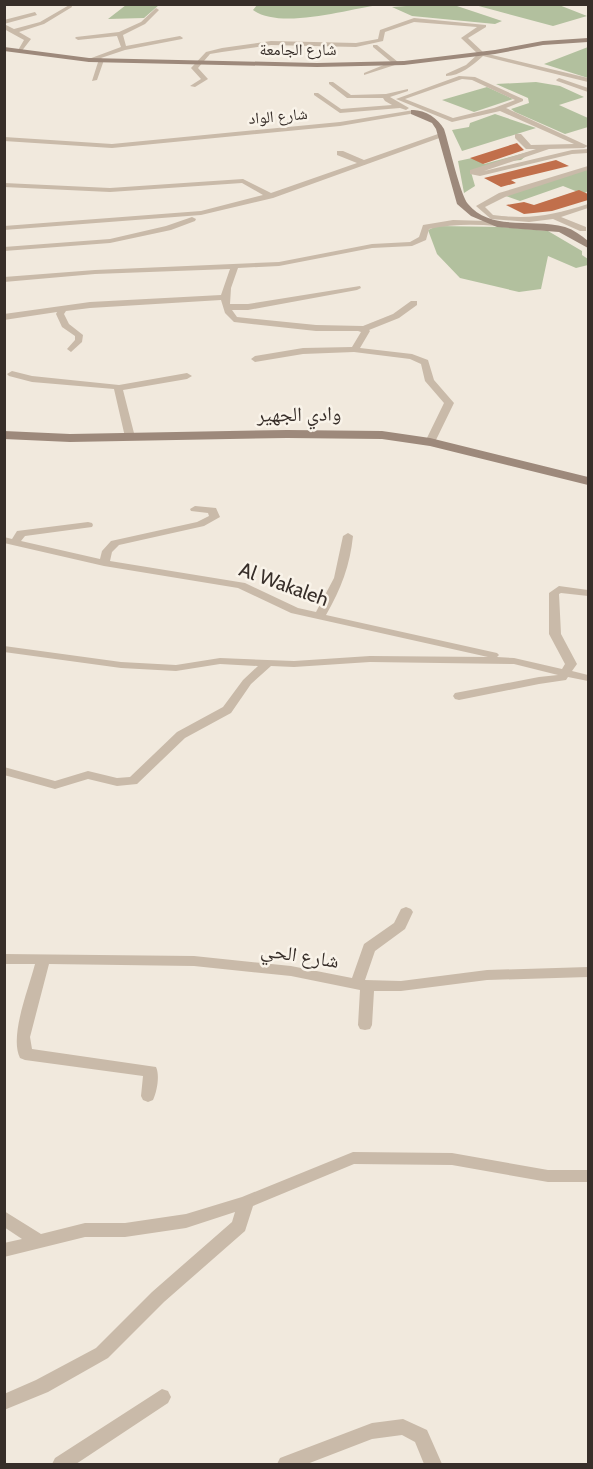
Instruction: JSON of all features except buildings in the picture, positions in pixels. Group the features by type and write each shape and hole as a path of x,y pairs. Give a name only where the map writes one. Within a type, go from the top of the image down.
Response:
{"street":[{"path":"14,31 42,23 70,6"},
{"path":"78,38 120,34 142,23 156,10"},
{"path":"4,24 35,14"},
{"path":"193,86 205,79 194,68 208,53 271,43 356,45 381,40 382,31 414,20 484,26 464,38 482,54"},
{"path":"4,24 28,39 19,51"},
{"path":"120,34 124,48"},
{"path":"89,60 124,48 180,38"},
{"path":"331,83 349,97 386,96 468,66 482,54 560,41 588,40"},
{"path":"375,46 396,63"},
{"name":"شارع الجامعة","path":"4,50 89,60 317,65 396,63 482,54 588,80"},
{"path":"94,80 101,60"},
{"path":"366,74 396,63"},
{"path":"500,108 521,100 468,77 457,78 399,99 452,120 500,108 587,147"},
{"path":"559,80 588,90"},
{"path":"316,94 340,111 400,106"},
{"path":"386,96 387,100 435,121 462,204 485,220 497,224"},
{"name":"شارع الواد","path":"4,139 112,146 328,125 414,112"},
{"path":"4,228 201,213 270,195 441,136"},
{"path":"518,136 529,147 546,148"},
{"path":"564,145 587,147 480,174 473,172 546,148 564,145"},
{"path":"340,153 364,164"},
{"path":"588,168 502,195 480,206 490,217 512,220 556,218 588,206"},
{"path":"4,185 110,190 243,181 270,195"},
{"path":"4,249 111,241 168,228 195,218 201,213"},
{"path":"556,218 586,228 588,238"},
{"path":"4,280 95,272 234,268 279,264 372,246 412,244 423,238 426,227 467,221 561,229 574,234 588,245"},
{"path":"234,268 224,292 228,314 234,319 245,322 363,329 396,316 414,303"},
{"path":"4,317 64,308 226,302 248,307 357,288"},
{"path":"64,308 60,314 65,325 79,335 79,340 71,349"},
{"path":"356,349 366,331 363,329"},
{"path":"255,359 303,351 356,349 412,357 425,362 430,381 449,403 430,442"},
{"path":"12,374 32,379 118,388 187,376"},
{"path":"118,388 130,437"},
{"name":"وادي الجهير","path":"4,435 130,437 352,433 430,442 588,481"},
{"path":"104,563 107,551 115,543 200,524 215,517 212,510 195,509"},
{"path":"10,541 21,533 88,525"},
{"path":"319,617 336,590 344,569 348,536"},
{"name":"Al Wakaleh","path":"10,541 104,563 241,585 295,611 514,661"},
{"path":"459,696 476,690 500,689 526,681 562,678 571,664 555,634 554,593 559,589 588,593"},
{"path":"4,649 121,665 176,668 220,661 332,663 370,659 514,661 588,678"},
{"path":"4,771 55,785 88,775 117,782 133,781 181,735 227,710 247,682 268,663"},
{"path":"365,1025 362,985 369,948 400,926 406,912"},
{"name":"شارع الحي","path":"4,959 194,961 291,971 362,985 401,986 487,975 588,972"},
{"path":"43,959 23,1037 25,1054 152,1071 148,1096"},
{"path":"4,1250 85,1230 125,1230 186,1221 246,1202 353,1158 452,1160 548,1176 588,1176"},
{"path":"4,1402 42,1386 102,1353 158,1297 239,1226 246,1202"},
{"path":"4,1218 39,1241"},
{"path":"61,1464 162,1397"},
{"path":"286,1464 372,1431 403,1427 421,1436 433,1464"}],"green space":[{"path":"126,5 159,5 144,18 108,19"},
{"path":"257,5 380,5 315,16 280,18 265,16 253,10"},
{"path":"475,5 559,5 587,16 553,26"},
{"path":"457,6 502,21 495,24 412,16 392,7"},
{"path":"588,47 588,78 544,64"},
{"path":"536,82 560,86 584,97 559,105 588,118 588,127 565,134 515,112 511,109 529,103 528,98 496,84"},
{"path":"487,87 513,99 474,112 442,100"},
{"path":"495,114 536,128 462,151 452,130 469,127 470,123"},
{"path":"532,151 521,160 502,162 471,172 475,186 464,193 458,161 472,158 484,164"},
{"path":"588,168 588,191 583,194 563,186 520,201 506,196"},
{"path":"437,226 502,227 548,231 582,251 582,255 588,259 588,265 576,268 548,256 541,289 519,292 460,278 437,254 428,230"}]}
